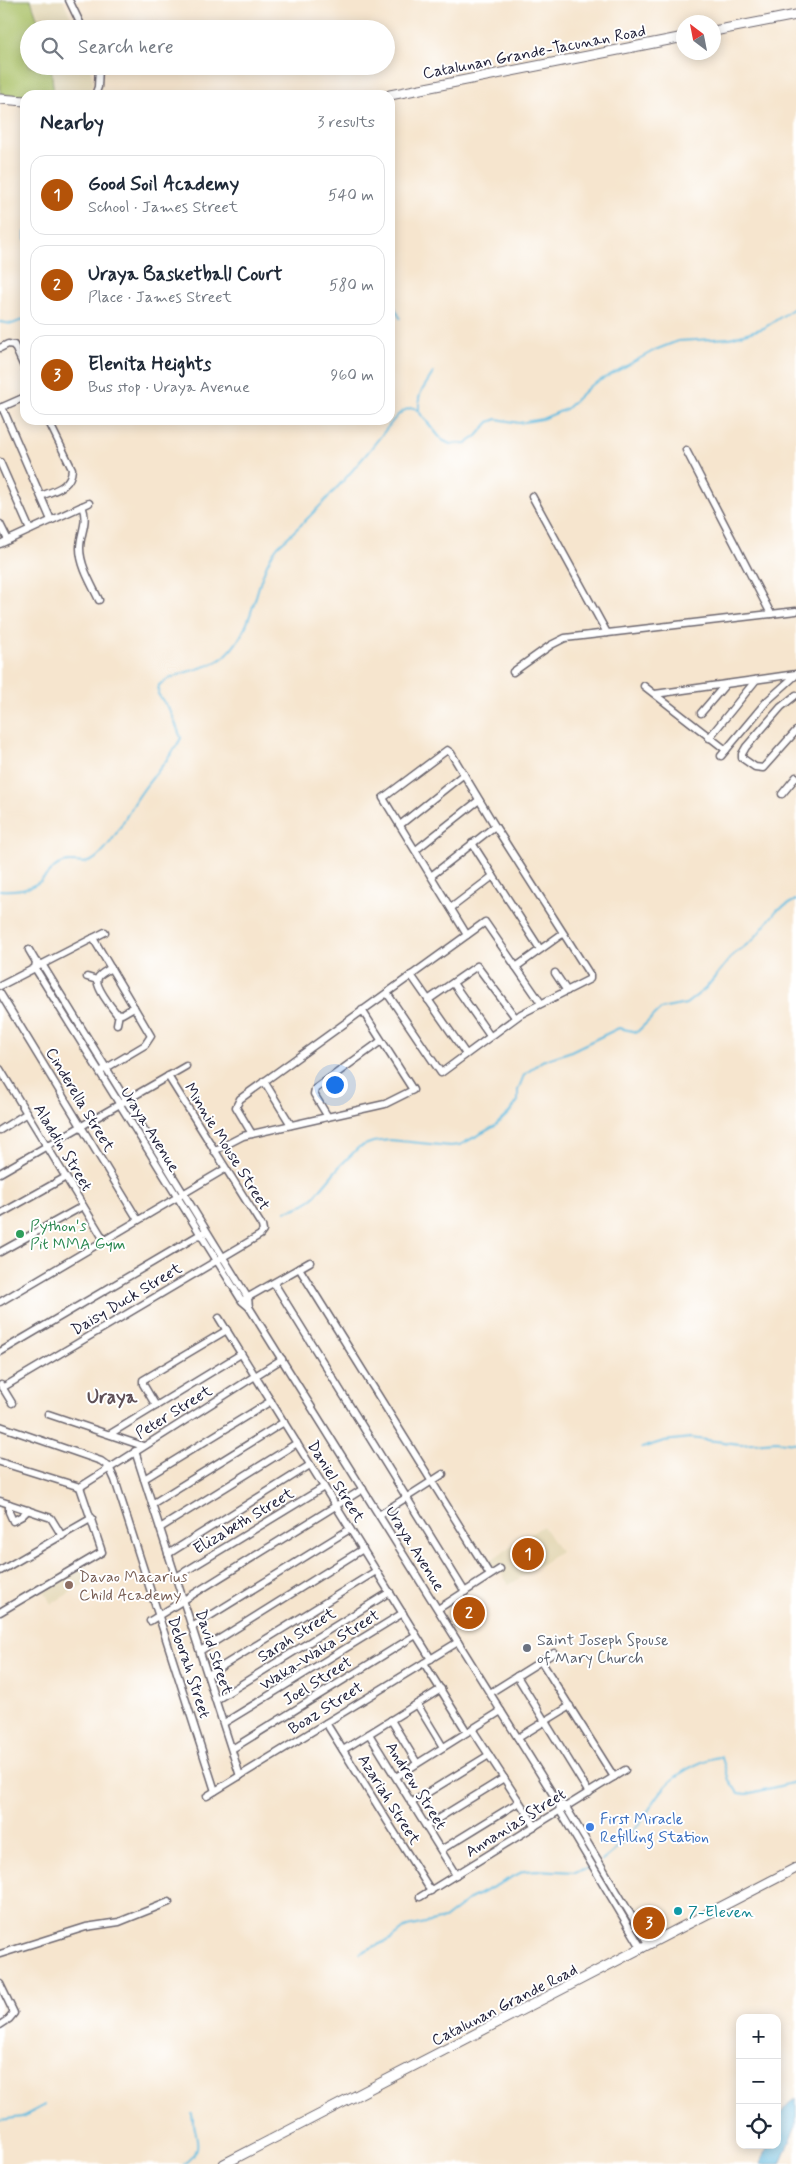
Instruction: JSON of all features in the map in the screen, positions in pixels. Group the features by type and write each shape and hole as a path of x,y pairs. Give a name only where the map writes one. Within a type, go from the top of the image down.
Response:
{"main road":[{"path":"721,30 796,15"},
{"name":"Catalunan Grande-Tacunan Road","path":"395,94 676,39"},
{"path":"0,99 20,101"},
{"name":"Catalunan Grande Road","path":"224,2164 796,1868"}],"street":[{"path":"69,0 79,20"},
{"path":"97,90 99,75"},
{"path":"0,348 8,344 14,345 20,358"},
{"path":"20,399 1,408 51,520"},
{"path":"41,496 64,486 72,474 70,461 51,425"},
{"path":"686,450 772,614"},
{"path":"0,462 30,530"},
{"path":"532,496 607,633"},
{"path":"0,544 89,503"},
{"path":"82,506 86,518 80,550 99,600"},
{"path":"0,524 8,540"},
{"path":"513,672 558,641 572,637 796,611"},
{"path":"655,694 691,692 796,674"},
{"path":"720,756 775,692 796,674"},
{"path":"709,738 756,680"},
{"path":"701,713 725,685"},
{"path":"644,686 726,750"},
{"path":"796,695 782,707 746,748 742,758 755,767 763,768 796,731"},
{"path":"387,993 441,1072 515,1017 589,981 591,977 562,934 451,753 445,750 384,798 467,935"},
{"path":"400,825 464,774"},
{"path":"782,794 793,785 796,777"},
{"path":"416,850 479,800"},
{"path":"431,876 495,826"},
{"path":"472,843 540,949"},
{"path":"451,908 493,876"},
{"path":"252,1134 238,1112 236,1104 240,1098 485,922 542,1003"},
{"path":"0,986 105,932"},
{"path":"516,967 562,934"},
{"path":"93,938 150,1033 150,1040 103,1070"},
{"name":"Uraya Avenue","path":"29,950 610,1887 635,1922 646,1947"},
{"path":"428,1000 477,966 515,1017"},
{"path":"111,968 101,974 97,980 98,987 114,1011 119,1014"},
{"path":"555,973 567,991"},
{"path":"411,975 466,1054"},
{"path":"88,977 97,980"},
{"path":"453,983 490,1036"},
{"name":"Cinderella Street","path":"0,993 138,1220"},
{"path":"119,1014 134,1008"},
{"path":"214,1151 238,1138 385,1104 413,1090 362,1010"},
{"path":"117,1024 119,1014"},
{"path":"328,1117 314,1094 315,1089 381,1041"},
{"path":"0,1173 186,1066"},
{"name":"Aladdin Street","path":"0,1069 104,1240"},
{"name":"Minnie Mouse Street","path":"168,1076 262,1226 263,1231"},
{"path":"264,1081 291,1125"},
{"path":"0,1130 27,1114"},
{"path":"0,1302 225,1169"},
{"path":"0,1214 66,1177"},
{"path":"0,1252 83,1206"},
{"name":"Daisy Duck Street","path":"1,1386 220,1259 260,1235 263,1231"},
{"name":"Daisy Duck Street","path":"0,1352 203,1232"},
{"path":"245,1300 310,1262"},
{"path":"299,1268 490,1575"},
{"path":"274,1283 465,1592"},
{"name":"Daniel Street","path":"219,1318 431,1658"},
{"path":"156,1406 142,1384 143,1380 226,1330"},
{"path":"110,1434 241,1354"},
{"name":"Peter Street","path":"80,1487 108,1467 282,1359"},
{"path":"1,1386 12,1403"},
{"path":"144,1479 271,1401"},
{"path":"48,1414 143,1446"},
{"path":"152,1504 284,1422"},
{"path":"0,1426 101,1461 108,1467"},
{"path":"160,1528 297,1443"},
{"name":"David Street","path":"135,1451 240,1776"},
{"path":"0,1462 80,1487 102,1552 0,1612"},
{"path":"168,1554 310,1464"},
{"name":"Deborah Street","path":"108,1467 115,1480 215,1791"},
{"path":"379,1514 443,1474"},
{"name":"Elizabeth Street","path":"176,1577 324,1487"},
{"path":"150,1620 363,1490"},
{"path":"0,1501 51,1518 62,1536"},
{"path":"9,1504 9,1512 13,1521"},
{"path":"10,1528 13,1521 28,1510"},
{"path":"0,1571 92,1518"},
{"path":"192,1627 350,1529"},
{"path":"200,1651 363,1549"},
{"path":"438,1609 500,1569"},
{"path":"208,1675 376,1571"},
{"name":"Sarah Street","path":"216,1700 390,1592"},
{"name":"Waka-Waka Street","path":"224,1724 403,1613"},
{"name":"Joel Street","path":"232,1749 416,1635"},
{"name":"Boaz Street","path":"207,1796 458,1642"},
{"path":"490,1693 554,1653"},
{"path":"541,1661 614,1777"},
{"path":"424,1663 441,1690 489,1755 535,1826"},
{"path":"518,1676 589,1792"},
{"path":"343,1750 441,1690"},
{"path":"417,1704 443,1747"},
{"path":"518,1738 570,1706"},
{"path":"396,1777 501,1710"},
{"path":"391,1720 417,1763"},
{"name":"Azariah Street","path":"326,1723 431,1890"},
{"name":"Andrew Street","path":"369,1734 456,1875"},
{"path":"412,1802 489,1755"},
{"name":"Annanias Street","path":"420,1898 562,1807 625,1770"},
{"path":"426,1826 504,1778"},
{"path":"441,1850 519,1802"},
{"name":"Uraya Avenue","path":"610,1887 628,1926 646,1947"},
{"path":"0,1954 86,1927 119,1922 169,1902"},
{"path":"628,1926 635,1922"},
{"path":"0,1984 14,2013 0,2025"}],"shaded area":[{"path":"31,0 63,0 72,20 38,20"},
{"path":"52,75 92,75 93,82 91,90 53,90"},
{"path":"543,1526 560,1552 509,1585 498,1568 492,1571 486,1563"},
{"name":"Davao Macarius Child Academy","path":"86,1566 93,1579 51,1604 44,1591"}],"green space":[{"path":"0,0 31,0 38,20 20,20 20,75 52,75 53,90 20,90 20,96 0,94"}],"water":[{"path":"796,2098 796,2126 780,2164 761,2164 767,2149 781,2149 781,2115"}],"waterway":[{"path":"433,373 421,392 419,412 442,440 450,444 467,443 477,436 489,422 497,419 519,423 542,419 566,409 590,386 655,350 678,341 730,338 764,328 796,307"},
{"path":"395,308 400,318"},
{"path":"0,322 12,324 20,321"},
{"path":"395,418 407,409 415,408 419,412"},
{"path":"0,890 17,890 33,886 60,864 64,862 82,863 91,861 109,844 141,793 181,738 171,712 158,694 159,685 175,676 211,664 225,656 244,630 264,573 278,546 336,489 389,425"},
{"path":"286,1211 299,1207 312,1199 359,1147 373,1142 390,1140 450,1146 460,1145 495,1126 509,1113 518,1101 518,1090 524,1075 542,1061 569,1052 619,1028 637,1032 661,1009 686,1004 705,989 733,955 753,940 777,910 796,900"},
{"path":"642,1448 664,1441 690,1438 740,1444 776,1441 796,1443"},
{"path":"602,1861 619,1847 634,1830 667,1785 681,1773 701,1763 714,1758 722,1758 729,1780 738,1793 747,1794 796,1782"},
{"path":"360,1953 393,1938 407,1927 444,1919 470,1899 524,1871 575,1872 590,1867"},
{"path":"0,2120 22,2117 45,2105"},
{"path":"184,2164 191,2159 197,2147 192,2114"}],"place":[{"name":"Python's Pit MMA Gym","path":"20,1234"},
{"name":"Good Soil Academy","path":"528,1554"},
{"name":"Davao Macarius Child Academy","path":"69,1585"},
{"name":"Uraya Basketball Court","path":"469,1613"},
{"name":"Saint Joseph Spouse of Mary Church","path":"527,1648"},
{"name":"First Miracle Refilling Station","path":"590,1827"},
{"name":"7-Eleven","path":"678,1911"},
{"name":"Elenita Heights","path":"649,1923"}],"district":[{"name":"Uraya","path":"112,1396"}]}
